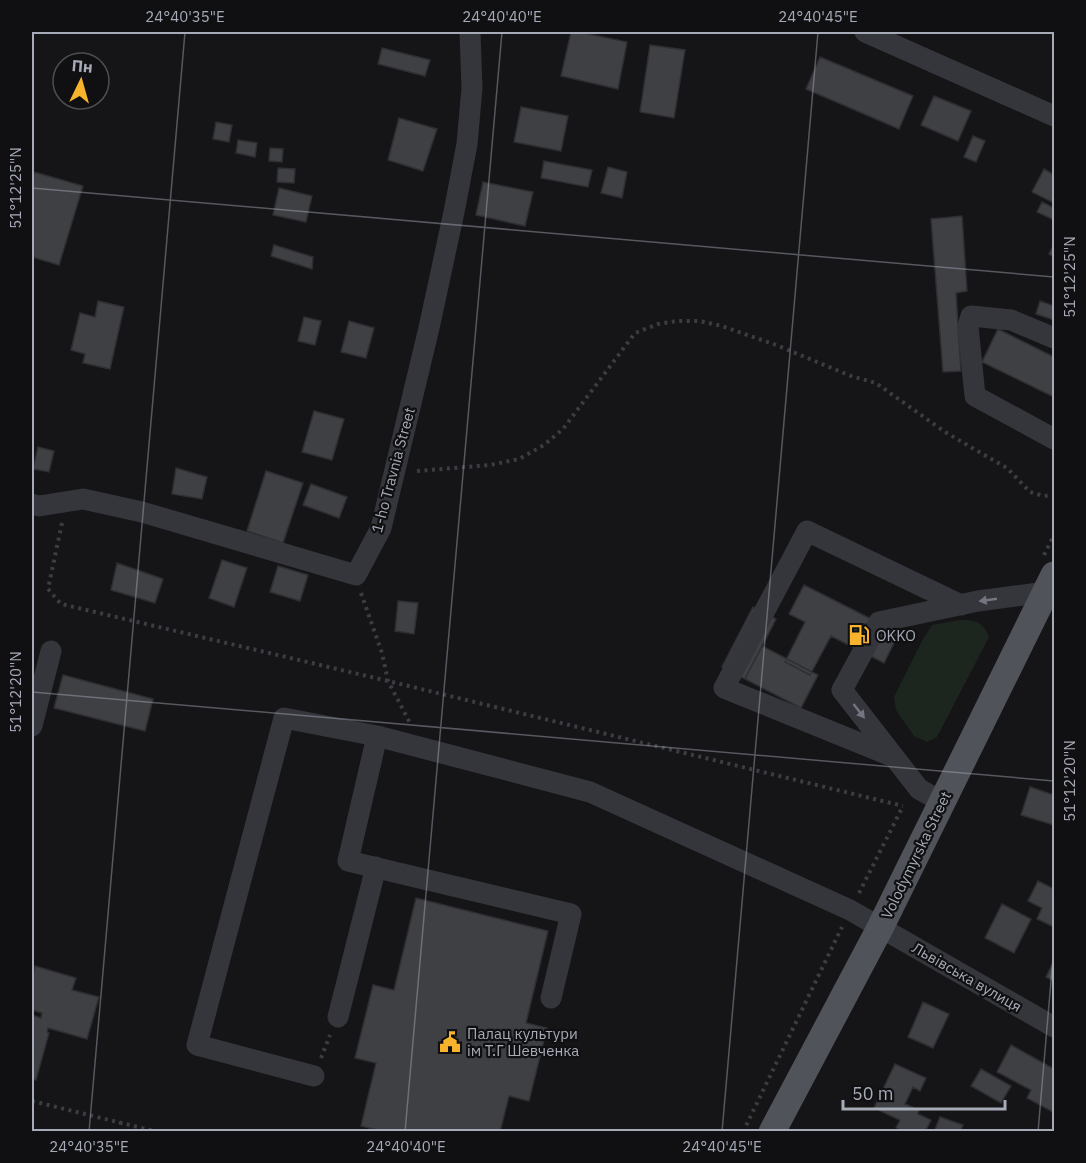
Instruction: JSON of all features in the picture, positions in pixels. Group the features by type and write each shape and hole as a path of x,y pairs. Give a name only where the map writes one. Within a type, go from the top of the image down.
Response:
{"main road":[{"name":"Volodymyrska Street","path":"772,1131 880,928 931,795 1052,588"}],"street":[{"name":"1-ho Travnia Street","path":"356,575 381,528 429,328 467,144 472,88 470,32"},
{"path":"865,32 1054,116"},
{"path":"1054,338 1011,320 971,316 968,326 975,396 1054,439"},
{"path":"35,505 83,499 142,512 356,575"},
{"path":"894,757 724,688 807,531 962,605"},
{"path":"931,795 894,757 842,690 879,622 1052,588"},
{"path":"32,726 51,651"},
{"name":"Львівська вулиця","path":"314,1076 197,1046 284,718 377,736 590,792 850,910 1054,1027"},
{"path":"377,736 348,861 571,914 551,998"},
{"path":"338,1017 376,867"}],"path":[{"path":"394,473 490,465 519,459 544,445 563,429 635,333 658,324 699,321 722,326 851,376 876,383 945,432 1007,468 1030,492 1044,496 1054,495"},
{"path":"35,505 63,519 48,589 61,604 903,806 931,795"},
{"path":"356,575 382,653 388,681 410,723 429,749"},
{"path":"743,1131 903,806"},
{"path":"314,1076 338,1017"},
{"path":"32,1101 158,1131"},
{"path":"119,1131 121,1122"}],"shaded area":[{"path":"960,620 978,623 989,637 937,737 927,742 914,736 896,710 894,697 932,625"}],"building":[{"path":"571,32 627,42 618,89 561,76"},
{"path":"650,45 685,50 674,118 640,112"},
{"path":"382,48 430,60 425,76 378,64"},
{"path":"820,57 913,96 899,129 806,89"},
{"path":"934,96 971,111 958,141 921,125"},
{"path":"521,107 568,116 561,151 514,142"},
{"path":"399,118 437,129 423,171 388,160"},
{"path":"216,122 232,125 229,142 213,139"},
{"path":"973,136 985,141 976,162 964,157"},
{"path":"238,140 257,143 255,157 236,153"},
{"path":"270,148 283,149 282,162 269,161"},
{"path":"544,161 592,170 588,187 541,178"},
{"path":"608,167 627,172 622,198 601,193"},
{"path":"278,168 295,169 294,183 277,182"},
{"path":"1044,169 1054,175 1054,203 1032,192"},
{"path":"34,172 83,186 59,265 32,257"},
{"path":"483,182 533,192 525,226 476,215"},
{"path":"279,188 312,196 306,222 273,215"},
{"path":"1042,202 1054,208 1054,220 1037,212"},
{"path":"962,216 967,291 956,293 961,371 943,372 931,219"},
{"path":"1054,244 1054,257 1049,254"},
{"path":"274,245 313,257 312,269 271,256"},
{"path":"98,301 124,307 110,369 83,363 85,354 71,350 80,313 95,317"},
{"path":"1040,301 1054,306 1054,320 1036,314"},
{"path":"304,317 321,321 315,345 298,341"},
{"path":"349,321 374,328 366,358 341,352"},
{"path":"998,329 1054,357 1054,397 982,362"},
{"path":"314,411 344,419 332,460 302,452"},
{"path":"38,447 54,451 49,472 33,469"},
{"path":"176,468 207,477 202,499 172,494"},
{"path":"266,471 303,483 283,543 247,531"},
{"path":"311,484 347,497 339,518 303,505"},
{"path":"222,560 247,568 234,607 209,598"},
{"path":"117,563 163,579 155,603 111,590"},
{"path":"278,566 308,575 300,601 270,592"},
{"path":"804,585 899,633 884,663 831,636 810,675 785,662 805,622 789,614"},
{"path":"398,601 418,603 414,634 395,631"},
{"path":"753,607 776,619 745,679 722,667"},
{"path":"762,646 818,675 801,708 745,679"},
{"path":"63,675 153,699 145,731 54,708"},
{"path":"1030,787 1054,795 1054,825 1021,815"},
{"path":"1038,881 1054,889 1054,927 1037,919 1042,908 1028,901"},
{"path":"416,898 548,931 526,1023 547,1028 529,1101 509,1096 500,1132 385,1132 361,1126 376,1063 355,1058 373,985 394,990"},
{"path":"1002,904 1031,919 1014,953 985,938"},
{"path":"1054,961 1054,981 1046,977"},
{"path":"35,966 76,978 72,990 99,997 87,1039 48,1028 49,1033 36,1080 32,1079 32,1015 41,1018 42,1013 32,1010 32,979"},
{"path":"923,1002 949,1014 933,1048 908,1037"},
{"path":"1011,1045 1054,1069 1053,1112 1027,1098 1031,1090 997,1072"},
{"path":"895,1064 926,1078 920,1091 913,1087 905,1104 919,1110 918,1114 931,1120 925,1132 904,1132 896,1128 900,1120 874,1108"},
{"path":"981,1069 1011,1086 1001,1103 971,1086"},
{"path":"940,1117 963,1125 960,1132 934,1132"}],"place":[{"name":"OKKO","path":"859,635"},
{"name":"Палац культури ім Т.Г Шевченка","path":"450,1042"}]}
